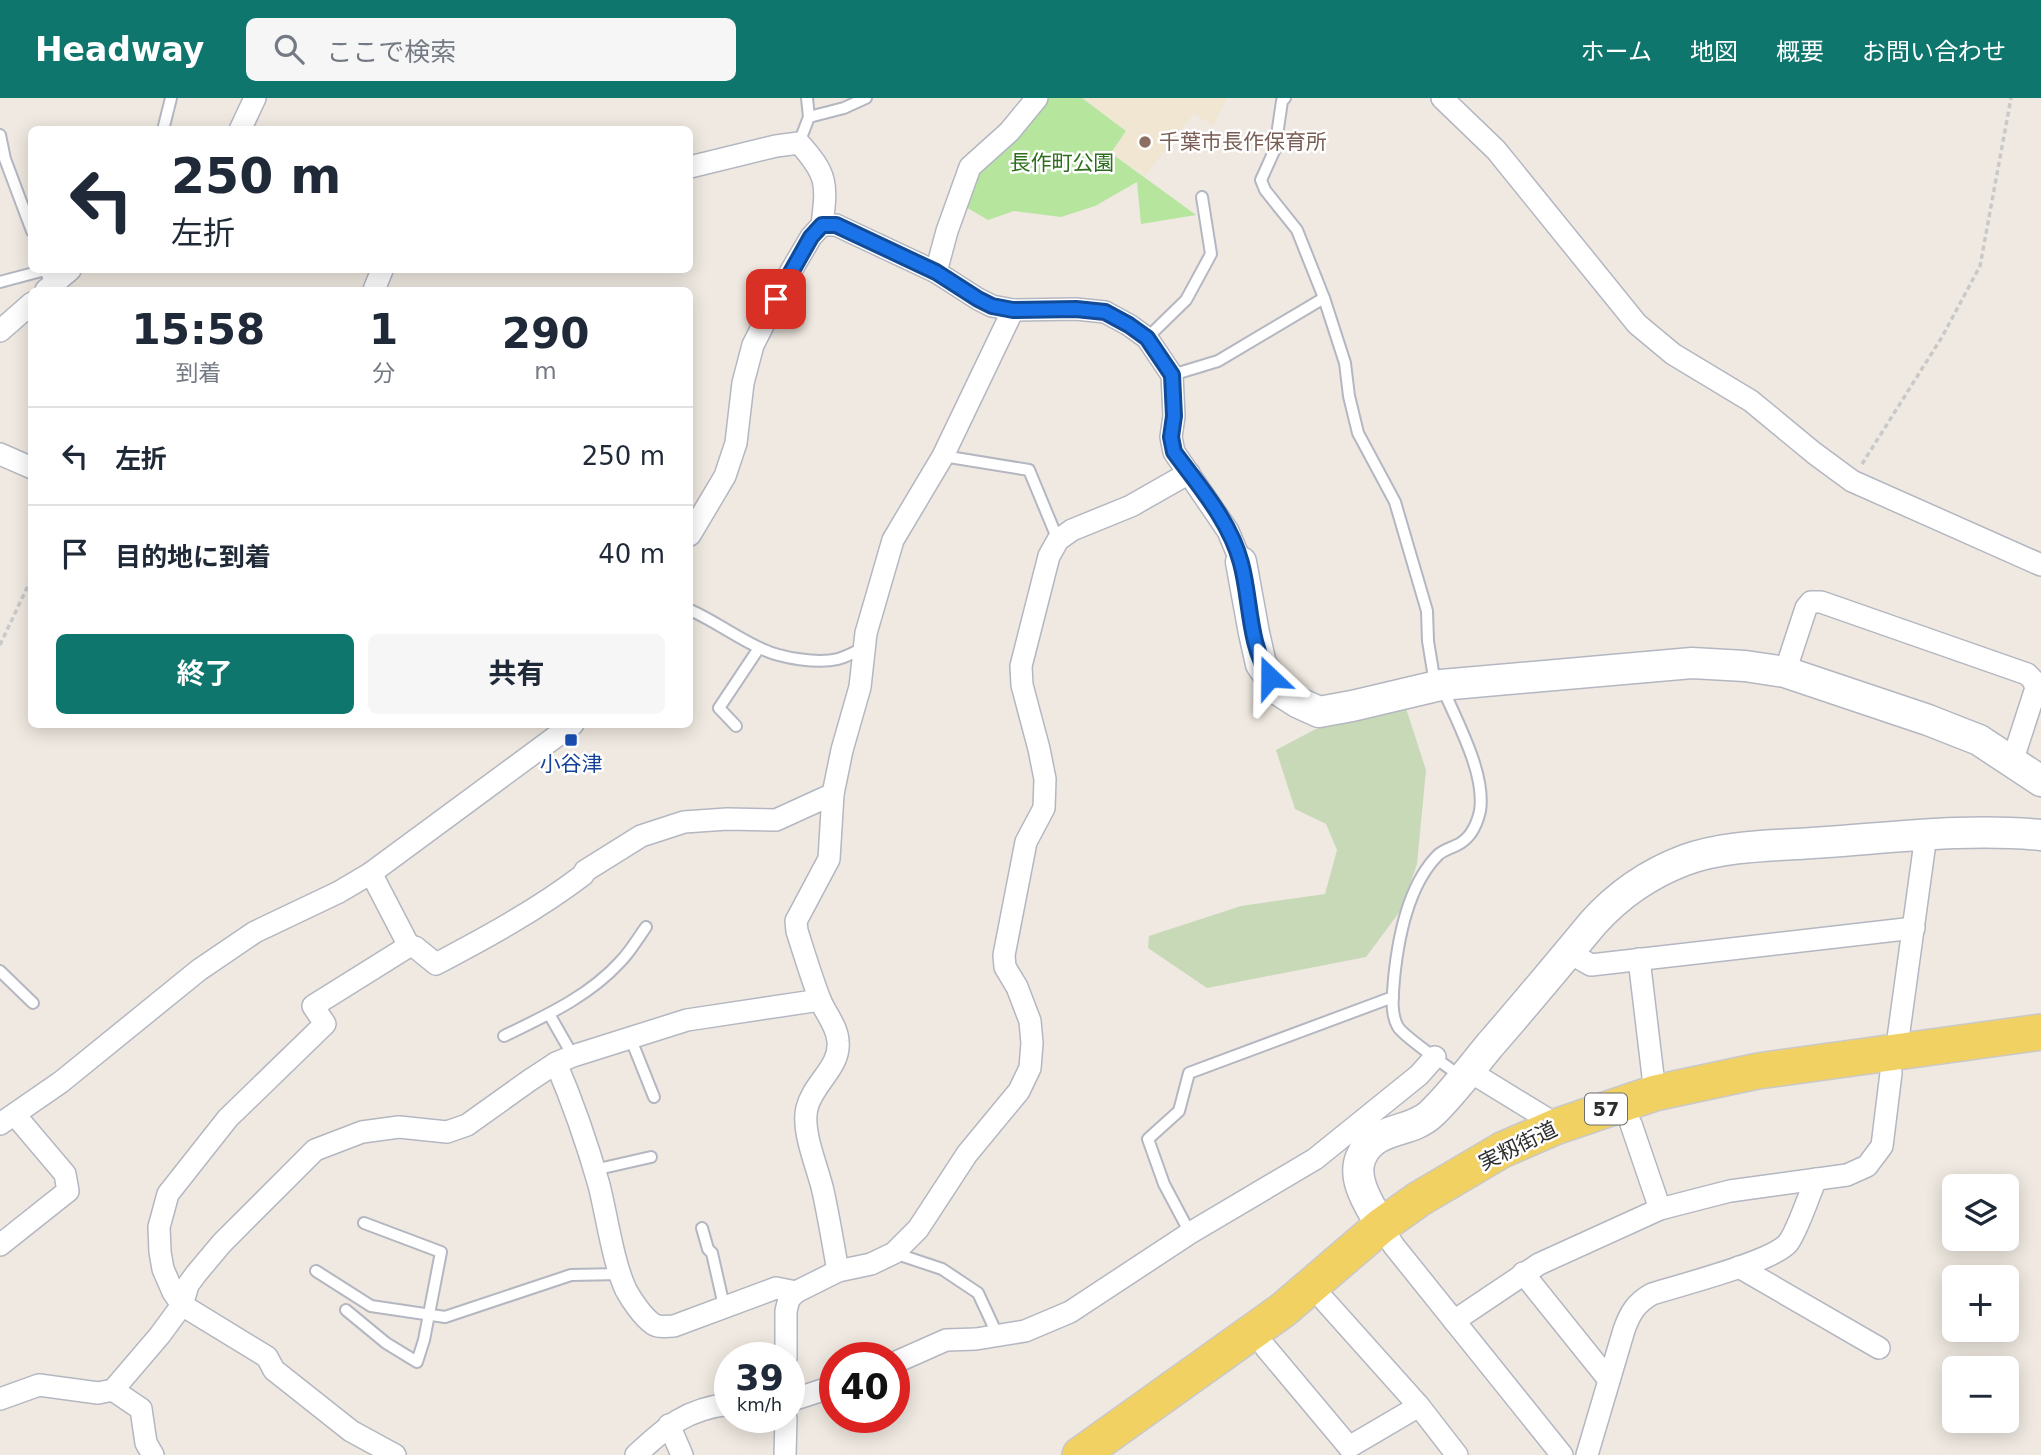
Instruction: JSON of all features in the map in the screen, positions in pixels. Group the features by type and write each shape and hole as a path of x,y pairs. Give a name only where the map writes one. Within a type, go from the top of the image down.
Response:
{"main road":[{"name":"実籾街道","path":"1080,1455 1387,1236 1432,1215 1504,1173 1661,1111 1762,1090 1860,1076 1893,1063 2041,1032"},
{"name":"実籾街道","path":"1119,1455 1266,1348 1325,1301 1419,1199 1502,1150 1555,1127 1655,1093 1758,1071 2041,1054"}],"street":[{"path":"242,126 255,98"},
{"path":"936,272 947,231 970,167 1009,132 1037,98"},
{"path":"1442,98 1496,150 1637,324 1673,354 1751,401 1852,481 2041,565"},
{"path":"693,166 799,143 821,172 826,190 822,225 799,256 753,345 743,383 736,443 725,476 693,529"},
{"path":"822,225 836,225 936,272 992,306 1013,310 1076,309 1105,312 1147,338 1172,375 1174,416 1171,437 1174,452 1228,530 1241,562 1261,664 1280,691 1297,702 1319,712 1438,685 1692,663 1745,666 1785,672 1928,720 1979,740 2041,781"},
{"path":"50,287 66,273"},
{"path":"0,331 28,306"},
{"path":"838,1271 806,1118 807,1107 817,1087 838,1056 838,1040 820,1000 796,921 828,859 833,794 860,687 866,633 893,540 943,456 1013,310"},
{"path":"0,454 28,466"},
{"path":"786,1342 786,1311 789,1299 796,1292 838,1271 871,1264 894,1253 918,1229 967,1154 1019,1091 1030,1068 1030,1021 1017,987 1005,967 1004,955 1026,842 1044,808 1045,779 1022,685 1021,666 1049,556 1058,540 1072,530 1131,506 1189,472"},
{"path":"1785,672 1806,608 1811,602 1821,603 2027,674 2036,688 2012,762"},
{"path":"0,1245 68,1191 65,1174 7,1120 61,1082 199,970 255,932 340,892 372,873 568,728"},
{"path":"395,1455 351,1431 274,1370 267,1357 182,1305 163,1269 160,1252 159,1227 168,1194 228,1118 325,1024 313,1006 409,946 415,947 436,964 553,898 585,871 640,836 684,822 776,820 833,794"},
{"path":"1562,1455 1387,1236 1362,1189 1360,1161 1365,1151 1381,1135 1406,1127 1429,1115 1602,913 1622,894 1652,875 1684,860 1734,849 1926,835 1984,832 2041,835"},
{"path":"1454,1321 1523,1273 1660,1209 1730,1191 1847,1175 1867,1166 1882,1146 1926,835"},
{"path":"372,873 409,946"},
{"path":"1569,952 1591,965 1914,928"},
{"path":"1639,959 1655,1093"},
{"path":"0,1399 39,1385 98,1393 113,1390 160,1335 182,1305 188,1285 213,1254 315,1150 362,1132 399,1127 447,1132 467,1125 564,1059 687,1020 820,1000"},
{"path":"910,1356 946,1340 998,1336 1033,1329 1070,1312 1190,1233 1315,1159 1419,1074 1435,1057"},
{"path":"564,1059 620,1274 627,1291 653,1324 662,1327 674,1326 776,1288 796,1292"},
{"path":"1466,1075 1544,1117 1555,1127"},
{"path":"1630,1124 1660,1209"},
{"path":"1587,1455 1624,1330 1631,1312 1640,1301 1652,1294 1739,1267 1779,1251 1790,1241 1816,1179"},
{"path":"1739,1267 1879,1348"},
{"path":"1523,1273 1609,1380"},
{"path":"1325,1301 1419,1406 1457,1455"},
{"path":"1266,1348 1349,1447 1419,1406"},
{"path":"113,1390 141,1409 146,1443 153,1455"},
{"path":"636,1455 669,1426 694,1412 714,1408"},
{"path":"669,1426 682,1455"},
{"path":"785,1455 786,1433"}],"lane":[{"path":"164,126 171,98"},
{"path":"799,143 809,117 807,98"},
{"path":"809,117 844,108 866,98"},
{"path":"1285,98 1282,101 1275,149 1261,180 1265,190 1297,230 1324,298 1345,363 1358,433 1395,502 1427,611 1428,641 1438,685 1474,764 1480,788 1480,811 1473,831 1461,843 1440,852 1417,887 1397,948 1393,997 1399,1027 1435,1057 1466,1075"},
{"path":"0,135 3,160 28,221"},
{"path":"1147,338 1186,300 1211,254 1202,197"},
{"path":"0,282 34,273"},
{"path":"1172,375 1218,361 1324,298"},
{"path":"943,456 1030,470 1058,540"},
{"path":"693,611 759,648 795,658 838,659 863,648"},
{"path":"736,726 719,708 759,648"},
{"path":"504,1036 590,990 621,962 646,927"},
{"path":"0,971 33,1003"},
{"path":"1190,1233 1164,1184 1148,1139 1179,1111 1189,1073 1393,997"},
{"path":"549,1014 564,1059"},
{"path":"630,1037 654,1097"},
{"path":"594,1170 651,1157"},
{"path":"346,1310 386,1343 417,1362 441,1252 363,1223"},
{"path":"702,1227 708,1249 712,1253 724,1306"},
{"path":"894,1253 942,1269 978,1293 998,1336"},
{"path":"316,1271 371,1306 445,1317 571,1275 620,1274"}],"path":[{"path":"1852,481 1942,337 1980,266 2011,98"},
{"path":"0,645 28,586"}],"shaded area":[{"name":"千葉市長作保育所","path":"1083,98 1227,98 1213,126 1194,113 1145,176 1112,153 1127,131"}],"green space":[{"name":"長作町公園","path":"1048,98 1082,98 1126,131 1111,153 1196,215 1141,224 1137,182 1095,206 1061,217 1014,211 988,220 966,207 978,170 1019,136"},
{"path":"1404,702 1426,770 1417,864 1401,910 1366,957 1207,988 1148,948 1149,936 1241,906 1325,894 1337,850 1326,824 1295,809 1276,750 1331,721"}],"place":[{"name":"千葉市長作保育所","path":"1145,142"},
{"name":"小谷津","path":"571,740"}],"route":[{"path":"776,299 811,237 822,225 836,225 936,272 992,306 1013,310 1045,308 1105,312 1147,338 1172,375 1174,416 1171,437 1174,452 1228,530 1241,562 1261,664 1270,677"}]}
